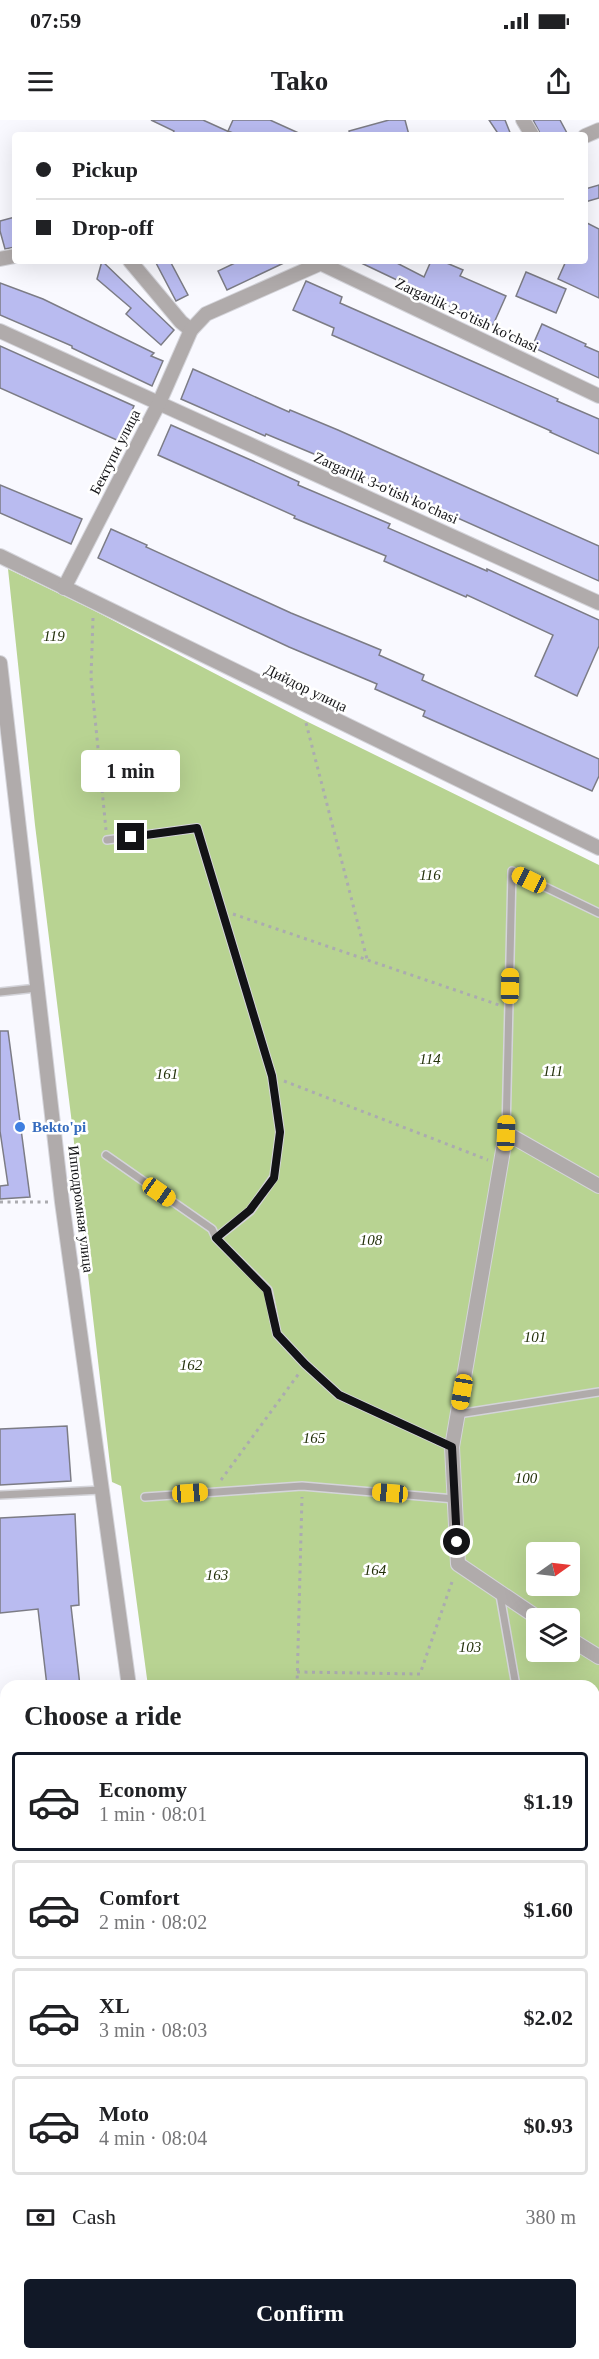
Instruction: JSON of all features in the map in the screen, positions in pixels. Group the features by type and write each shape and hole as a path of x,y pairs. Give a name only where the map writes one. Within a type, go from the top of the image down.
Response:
{"street":[{"path":"133,264 181,322 191,330"},
{"name":"Бектупи улица","path":"64,588 159,403 191,330 206,314 319,264"},
{"name":"Zargarlik 2-o'tish ko'chasi","path":"328,264 599,396"},
{"name":"Zargarlik 3-o'tish ko'chasi","path":"0,331 599,603"},
{"name":"Дийдор улица","path":"0,556 599,849"},
{"name":"Ипподромная улица","path":"0,663 63,1202 128,1680"},
{"path":"526,1611 458,1564 452,1447 506,1133 599,1186"},
{"path":"580,1645 599,1657"}],"lane":[{"path":"107,840 197,828 272,1076 280,1132 274,1178 250,1210 216,1238"},
{"path":"506,1133 512,871 599,913"},
{"path":"0,992 37,988"},
{"path":"106,1155 212,1230 216,1238 267,1290 277,1334 339,1395 452,1447"},
{"path":"458,1414 599,1392"},
{"path":"145,1497 302,1486 455,1499"},
{"path":"0,1495 101,1490"},
{"path":"500,1595 515,1680"}],"path":[{"path":"93,610 91,677 107,840"},
{"path":"306,721 367,959"},
{"path":"223,910 510,1009"},
{"path":"272,1076 500,1164"},
{"path":"0,1202 63,1202"},
{"path":"213,1492 305,1364"},
{"path":"297,1680 302,1486"},
{"path":"297,1672 420,1674 458,1564"}],"green space":[{"path":"8,569 93,610 306,721 599,865 599,1680 147,1680 121,1486 112,1482 35,825"}],"building":[{"path":"151,120 203,120 229,132 174,132"},
{"path":"233,120 270,120 296,132 230,132 228,131"},
{"path":"389,120 405,120 408,132 349,132"},
{"path":"489,120 505,120 510,132 497,132"},
{"path":"533,120 560,120 566,132 539,132"},
{"path":"599,185 599,198 588,201 588,188"},
{"path":"12,218 12,248 5,249 0,221"},
{"path":"588,224 599,229 599,298 558,279 565,264 588,264"},
{"path":"101,264 105,264 174,330 161,345 126,314 131,308 97,279"},
{"path":"157,264 172,264 188,295 176,301"},
{"path":"233,264 282,264 227,290 218,271"},
{"path":"363,264 399,264 424,277 430,264 449,264 463,270 460,276 506,296 493,325 418,292"},
{"path":"526,272 566,289 556,313 516,296"},
{"path":"306,281 342,297 340,303 599,419 599,454 332,335 334,328 293,310"},
{"path":"0,283 43,299 154,353 151,356 163,361 152,386 72,346 0,315"},
{"path":"542,324 599,352 599,378 532,347"},
{"path":"0,346 134,406 119,441 0,388"},
{"path":"193,369 289,412 290,410 338,430 599,546 599,581 314,454 266,434 265,436 181,399"},
{"path":"171,425 299,482 298,485 390,524 388,528 487,571 487,569 599,620 599,646 577,696 535,676 553,635 467,595 466,597 384,561 386,556 294,518 295,516 158,455"},
{"path":"0,485 82,519 71,544 0,513"},
{"path":"111,529 291,613 381,650 379,655 424,675 422,680 599,759 599,776 592,791 423,716 425,711 375,689 377,684 289,647 98,558"},
{"path":"0,1031 8,1031 30,1197 0,1199 0,1186 8,1185 0,1131"},
{"path":"67,1426 71,1481 0,1485 0,1429"},
{"path":"75,1514 79,1605 71,1606 79,1680 46,1680 38,1609 0,1613 0,1518"}],"place":[{"name":"Bekto'pi","path":"20,1127"}],"route":[{"path":"131,837 197,828 272,1076 280,1132 274,1178 250,1210 216,1238 267,1290 277,1334 339,1395 452,1447 457,1542"}],"park label":[{"name":"119","path":"54,636"},
{"name":"116","path":"430,875"},
{"name":"114","path":"430,1059"},
{"name":"111","path":"553,1071"},
{"name":"161","path":"167,1074"},
{"name":"108","path":"371,1240"},
{"name":"101","path":"535,1337"},
{"name":"162","path":"191,1365"},
{"name":"165","path":"314,1438"},
{"name":"100","path":"526,1478"},
{"name":"164","path":"375,1570"},
{"name":"163","path":"217,1575"},
{"name":"103","path":"470,1647"}]}
